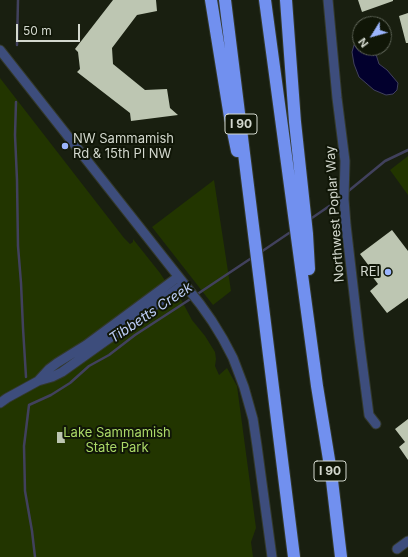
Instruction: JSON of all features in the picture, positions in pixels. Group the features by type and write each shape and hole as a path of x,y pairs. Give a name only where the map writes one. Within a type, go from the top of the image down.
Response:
{"highway":[{"path":"211,0 230,116 256,249"},
{"name":"I 90","path":"225,0 294,557"},
{"path":"265,0 300,219"},
{"path":"286,0 300,219"},
{"name":"I 90","path":"300,219 317,386 331,472 341,557"}],"street":[{"name":"Northwest Poplar Way","path":"328,0 337,98 345,161 344,199 358,330 369,415 376,424"},
{"path":"0,50 200,304 228,348 240,375 247,398 257,446 272,557"},
{"path":"38,381 57,363 86,345 178,276"},
{"path":"0,403 38,381 62,372 111,337 187,288"},
{"path":"397,549 408,541"}],"green space":[{"name":"Lake Sammamish State Park","path":"0,78 124,238 130,244 133,242 133,239 166,282 170,282 192,320 205,336 215,352 215,366 219,375 227,368 237,386 256,528 251,542 253,557 0,557"},
{"path":"408,156 408,195 390,170"},
{"path":"214,180 231,291 213,305 152,227"}],"shaded area":[{"path":"353,56 376,56 379,64 387,70 398,83 397,90 393,94 386,95 374,90 359,77"}],"building":[{"path":"113,0 156,0 157,11 137,15 112,48 113,64 145,90 167,89 170,108 178,115 131,121 130,113 77,72 80,69 78,52 75,49"},
{"path":"358,0 393,0 393,1 362,12"},
{"path":"408,13 408,43 406,43 399,16"},
{"name":"REI","path":"392,230 408,251 408,298 387,313 370,291 378,284 366,268 369,266 360,254"},
{"path":"408,419 408,460 399,447 405,442 395,429"},
{"path":"57,432 64,432 65,443 57,443"}],"waterway":[{"path":"17,45 18,0"},
{"path":"16,102 15,135 18,246 26,377"},
{"name":"Tibbetts Creek","path":"346,193 385,161 408,150"},
{"name":"Tibbetts Creek","path":"309,220 341,198"},
{"name":"Tibbetts Creek","path":"261,252 292,231"},
{"name":"Tibbetts Creek","path":"196,295 253,257"},
{"name":"Tibbetts Creek","path":"35,557 25,491 24,446 29,405 51,395 70,383 89,366 109,355 135,335 192,298"}],"place":[{"name":"NW Sammamish Rd & 15th Pl NW","path":"65,146"},
{"name":"REI","path":"388,272"}]}
